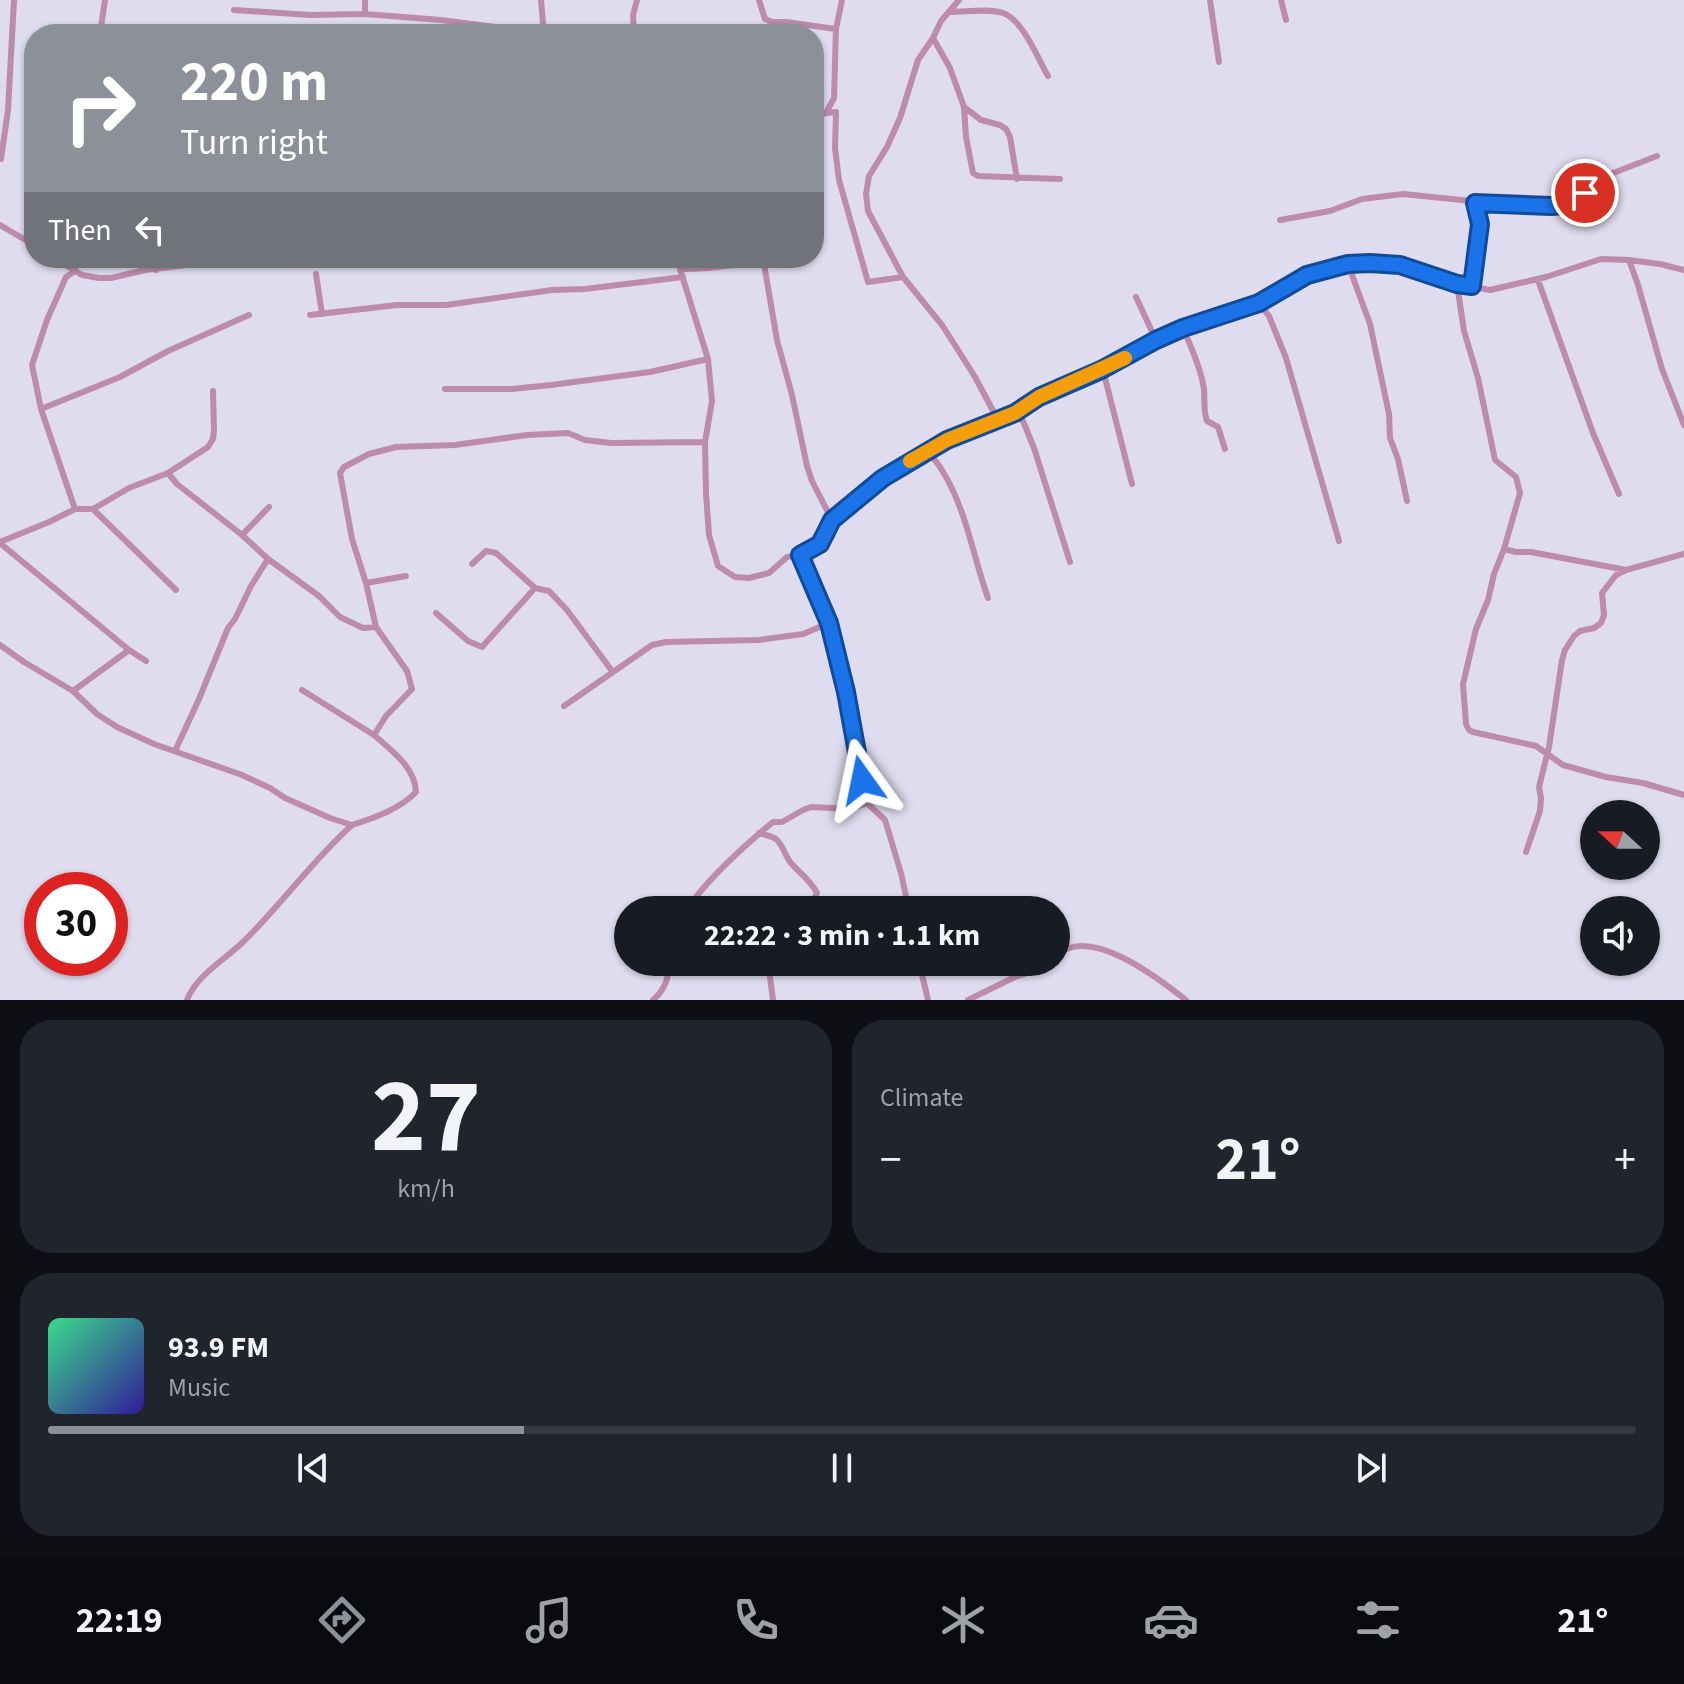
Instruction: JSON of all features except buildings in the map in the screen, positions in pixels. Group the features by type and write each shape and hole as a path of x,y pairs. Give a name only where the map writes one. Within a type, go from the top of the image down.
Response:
{"street":[{"path":"1,159 8,110 14,0"},
{"path":"101,24 105,0"},
{"path":"365,0 365,14"},
{"path":"541,0 543,24"},
{"path":"633,24 637,0"},
{"path":"759,0 765,19 800,24"},
{"path":"826,113 834,98 836,29 842,0"},
{"path":"959,0 941,21 918,60 900,118 866,184 868,211 903,277 950,337 998,420"},
{"path":"1210,0 1219,62"},
{"path":"1281,0 1286,20"},
{"path":"234,10 310,15 365,14 472,24"},
{"path":"950,12 993,11 1017,21 1048,76"},
{"path":"824,27 836,29"},
{"path":"933,38 950,68 964,107 973,173 1017,179 1060,179"},
{"path":"964,107 981,120 1006,129 1017,179"},
{"path":"826,113 836,112 835,148 839,180 868,282 903,277"},
{"path":"1280,220 1330,211 1362,199 1403,194 1475,203 1565,205 1603,177 1657,156"},
{"path":"1472,286 1480,224 1475,203"},
{"path":"0,226 24,239"},
{"path":"680,268 708,359 712,401 705,442 709,535 718,566 735,577 749,578 769,573 787,557 800,555 820,544 832,520 883,478 947,440 1015,413 1039,397 1101,370 1183,328 1259,303 1307,275 1348,264 1400,265 1457,284 1490,290 1538,280 1601,259 1629,260 1684,270"},
{"path":"1629,260 1662,369 1684,425"},
{"path":"1348,264 1370,324 1389,414 1390,438 1407,501"},
{"path":"70,268 99,278 170,268"},
{"path":"75,268 66,277 32,365 41,409 75,509"},
{"path":"310,315 397,305 446,305 552,290 626,285 708,268"},
{"path":"764,268 779,351 807,466 832,520"},
{"path":"316,274 322,314"},
{"path":"1538,280 1593,433 1619,494"},
{"path":"1457,284 1464,331 1478,378 1495,460 1516,477 1520,493 1488,600 1476,629 1463,684 1466,724 1473,732 1536,746 1563,765 1684,795"},
{"path":"1136,297 1156,340"},
{"path":"1259,303 1269,316 1286,358 1339,541"},
{"path":"41,409 120,377 168,351 249,315"},
{"path":"1183,328 1204,389 1203,411 1207,421 1218,427 1225,449"},
{"path":"445,389 512,389 551,385 650,372 708,359"},
{"path":"1101,370 1132,484"},
{"path":"146,661 0,542 75,509 93,509 129,488 168,473 208,447 214,430 213,391"},
{"path":"1015,413 1023,421 1034,448 1070,562"},
{"path":"374,735 386,716 412,689 407,671 376,627 352,539 340,473 344,467 369,454 396,447 455,445 501,437 568,433 585,440 611,443 705,442"},
{"path":"928,451 954,495 988,598"},
{"path":"168,473 177,484 268,559 319,596 340,617 363,628 376,627"},
{"path":"242,535 269,507"},
{"path":"93,509 176,590"},
{"path":"1504,549 1626,570"},
{"path":"472,564 486,551 496,553 535,588 549,591 612,671"},
{"path":"1526,852 1540,811 1539,787 1559,675 1569,642 1580,631 1601,623 1604,615 1603,589 1616,575 1684,554"},
{"path":"800,555 829,623 867,803 885,820 906,896"},
{"path":"175,751 228,628 268,559"},
{"path":"366,583 406,576"},
{"path":"436,613 468,641 482,647 535,588"},
{"path":"564,706 652,645 759,640 803,634 829,623"},
{"path":"0,645 73,691 97,714 117,727 242,775 307,808 352,825"},
{"path":"73,691 129,650"},
{"path":"187,1000 197,983 243,942 352,825 383,813 416,792 413,776 406,765 374,735 302,690"},
{"path":"697,896 773,822 782,822 811,807 851,809 867,803"},
{"path":"759,833 775,838 788,861 815,888 817,896"},
{"path":"1070,947 1090,946 1122,958 1160,979 1186,1000"},
{"path":"653,1000 662,993 668,976"},
{"path":"770,976 773,1000"},
{"path":"922,976 928,1000"},
{"path":"968,1000 1018,976"}],"slow traffic":[{"path":"910,461 947,440 1015,413 1039,397 1125,358"}],"route":[{"path":"862,780 846,692 829,623 800,555 820,544 832,520 883,478 947,440 1015,413 1039,397 1101,370 1183,328 1259,303 1307,275 1348,264 1370,263 1400,265 1472,286 1480,224 1475,203 1565,205 1585,193"}]}
